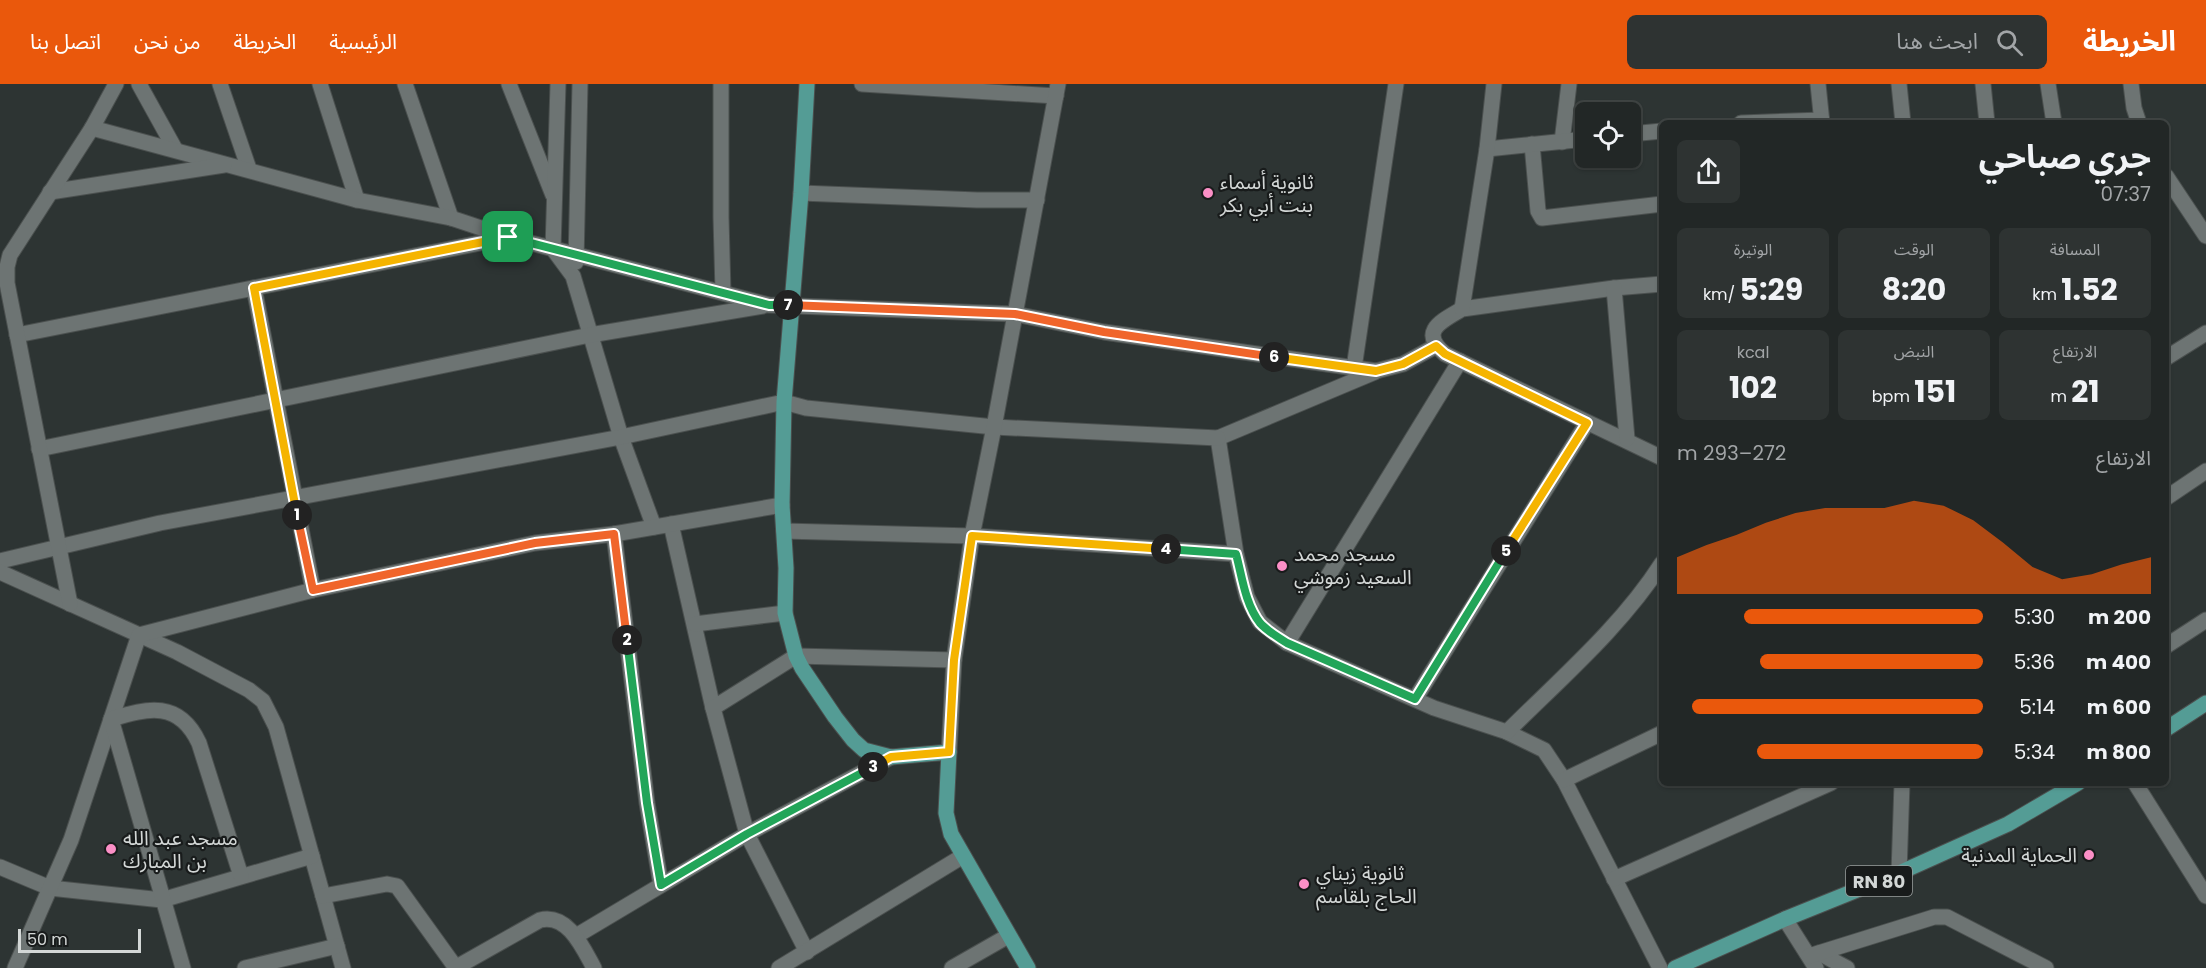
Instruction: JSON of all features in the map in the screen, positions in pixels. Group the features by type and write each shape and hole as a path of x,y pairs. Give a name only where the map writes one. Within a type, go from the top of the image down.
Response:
{"main road":[{"path":"807,84 793,305 784,402 782,505 786,568 785,613 796,656 818,692 853,740 864,750 891,757 949,752 946,813 951,834 1028,968"},
{"path":"2169,727 2206,703"},
{"name":"RN 80","path":"1675,968 2008,824 2073,786"}],"street":[{"path":"70,604 7,283 7,267 10,255 92,128 116,84"},
{"path":"139,84 175,149"},
{"path":"220,84 249,169"},
{"path":"320,84 357,200"},
{"path":"405,84 451,218"},
{"path":"509,84 555,200"},
{"path":"558,84 554,249 573,276 621,437 654,527"},
{"path":"573,276 577,254 579,84"},
{"path":"722,84 723,292"},
{"path":"862,84 1057,90 972,536 954,660 949,752"},
{"path":"1354,368 1396,84"},
{"path":"1462,309 1487,149 1494,84"},
{"path":"1562,142 1569,84"},
{"path":"1818,84 1822,120"},
{"path":"1899,84 1903,120"},
{"path":"1983,84 1987,120"},
{"path":"2048,84 2054,120"},
{"path":"2131,84 2134,116"},
{"path":"92,128 357,200 451,218 508,237 769,305"},
{"path":"1641,134 1659,131"},
{"path":"1487,149 1575,140"},
{"path":"1532,144 1538,211 1542,218 1659,204"},
{"path":"50,192 230,164"},
{"path":"2169,180 2206,236"},
{"path":"801,193 1037,200"},
{"path":"17,335 508,237"},
{"path":"1659,284 1614,288 1462,309 1441,321 1435,327 1433,338 1436,346 1445,354 1587,423 1627,439 1659,456"},
{"path":"254,288 313,590"},
{"path":"1614,288 1627,439"},
{"path":"39,449 590,335 769,305 1015,314 1104,332 1376,371"},
{"path":"2169,356 2206,333"},
{"path":"0,561 160,523 621,437 784,402 806,408 994,428 1218,438 1376,371 1403,364 1436,346"},
{"path":"1287,643 1460,361"},
{"path":"1415,699 1587,423"},
{"path":"1218,438 1236,554 1247,597 1260,622 1287,643 1434,708 1507,732 1544,750 1564,780 1660,968"},
{"path":"2169,496 2206,471"},
{"path":"139,635 313,590 535,543 614,534 782,505"},
{"path":"672,524 713,708 747,834 807,952"},
{"path":"784,531 972,536 1236,554"},
{"path":"614,534 647,803 661,885"},
{"path":"1507,732 1622,615 1659,568"},
{"path":"0,572 177,652 249,690 263,701 276,727 343,968"},
{"path":"694,624 785,613"},
{"path":"2169,644 2206,620"},
{"path":"15,968 71,840 139,635"},
{"path":"713,708 796,656 954,660"},
{"path":"111,719 151,709 164,711 188,724 199,743 242,876"},
{"path":"111,719 183,968"},
{"path":"1564,780 1659,733"},
{"path":"576,936 747,834 891,757"},
{"path":"1614,879 1824,786"},
{"path":"1899,873 1902,786"},
{"path":"2137,786 2206,896"},
{"path":"0,867 50,888 162,900 312,856"},
{"path":"786,966 963,856"},
{"path":"323,896 387,884 397,886 455,968 540,920 549,918 559,922 576,936 594,968"},
{"path":"1815,959 1934,917 1947,917 2046,968"},
{"path":"1785,919 1815,959 1847,968"},
{"path":"952,968 1008,936"},
{"path":"245,968 337,946"}],"place":[{"name":"ثانوية أسماء بنت أبي بكر","path":"1208,193"},
{"name":"مسجد محمد السعيد زموشي","path":"1282,566"},
{"name":"مسجد عبد الله بن المبارك","path":"111,849"},
{"name":"الحماية المدنية","path":"2089,855"},
{"name":"ثانوية زيناي الحاج بلقاسم","path":"1304,884"}],"route":[{"path":"508,237 769,305 1015,314 1104,332 1376,371 1403,364 1436,346 1445,354 1587,423 1415,699 1287,643 1270,631 1260,622 1247,597 1236,554 972,536 954,660 949,752 891,757 747,834 661,885 647,803 614,534 535,543 313,590 254,288 508,237"}]}
